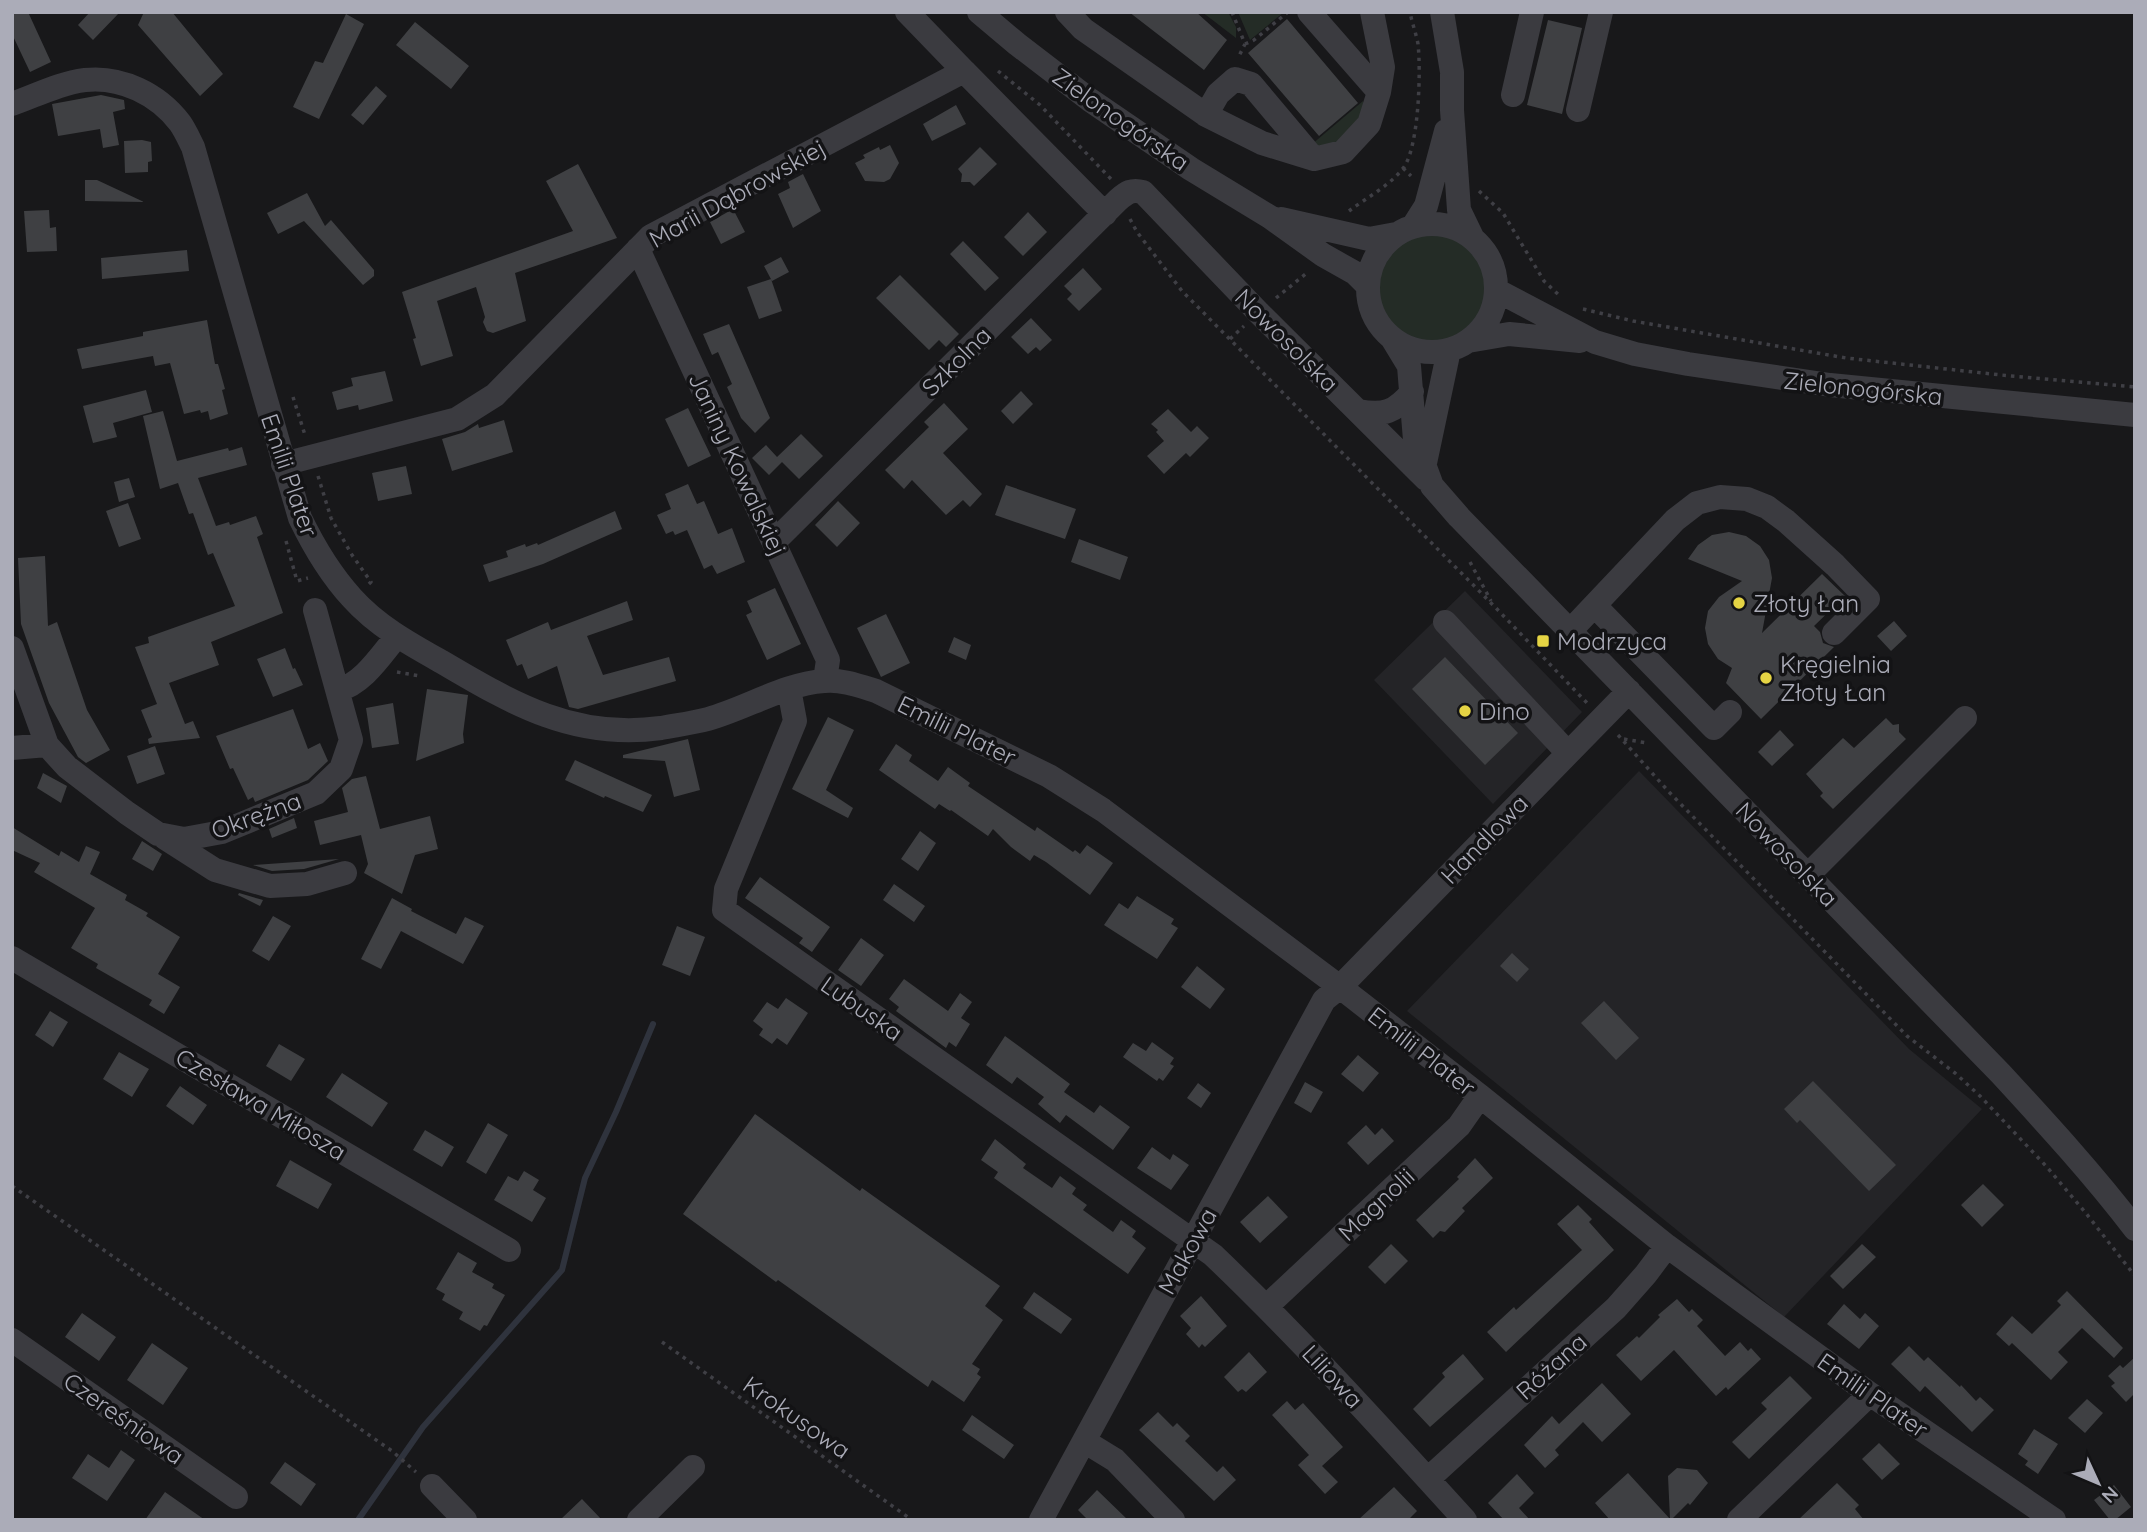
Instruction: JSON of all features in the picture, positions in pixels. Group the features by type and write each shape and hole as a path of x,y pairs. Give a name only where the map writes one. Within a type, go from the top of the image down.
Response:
{"street":[{"path":"907,12 964,71 1112,207"},
{"name":"Zielonogórska","path":"979,12 1090,100 1191,169 1270,216 1323,255 1355,273 1367,285"},
{"path":"1067,12 1083,29 1206,115 1262,143 1314,159 1343,152 1369,124 1380,92 1383,66 1373,12"},
{"path":"1309,12 1380,92"},
{"path":"1442,12 1452,72 1459,210 1472,237 1485,251 1494,270 1496,290 1493,310 1483,327 1459,345 1429,352 1410,348 1392,338 1378,324 1370,305 1367,285 1371,265 1381,248 1405,230 1426,206 1452,110"},
{"path":"1513,95 1532,12"},
{"path":"1578,110 1594,14"},
{"name":"Marii Dąbrowskiej","path":"283,464 457,419 495,395 652,236 964,71"},
{"path":"1206,115 1218,94 1235,79 1251,84 1314,159"},
{"name":"Emilii Plater","path":"12,104 85,80 111,81 139,89 162,104 180,124 193,147 300,518 316,551 352,599 397,636 509,701 544,715 600,728 631,731 708,719 789,689 825,680 852,684 876,691 1049,776 1103,810 1340,987 1667,1246 1870,1394 2054,1520"},
{"name":"Szkolna","path":"774,541 1125,194 1135,190 1143,192"},
{"name":"Nowosolska","path":"1143,192 1358,411 1428,474 1459,517 2001,1074 2058,1136 2135,1229"},
{"name":"Zielonogórska","path":"1270,216 1368,239 1405,230"},
{"path":"1405,230 1434,223 1454,227 1472,237"},
{"name":"Janiny Kowalskiej","path":"638,249 828,660 825,680"},
{"name":"Zielonogórska","path":"1496,290 1595,342 1635,354 1741,374 1830,386 2135,415"},
{"name":"Zielonogórska","path":"1459,345 1510,334 1595,342"},
{"name":"Nowosolska","path":"1392,338 1409,366 1415,440 1428,474"},
{"path":"1428,474 1459,345"},
{"path":"1358,411 1374,414 1389,412 1402,405 1412,392"},
{"path":"1571,630 1675,520 1697,503 1720,497 1747,499 1767,507 1835,565 1868,599 1834,633"},
{"path":"1595,606 1722,720 1689,752"},
{"name":"Okrężna","path":"12,648 47,745 67,767 127,813 158,834 184,839 222,832 316,793 341,769 351,740 315,610"},
{"path":"1445,622 1568,753"},
{"path":"338,690 348,688 378,660 397,636"},
{"name":"Lubuska","path":"789,689 795,721 726,889 724,910 1192,1242"},
{"name":"Handlowa","path":"1340,987 1629,691"},
{"path":"1808,875 1965,718"},
{"path":"12,748 47,745"},
{"path":"158,834 215,870 270,886 307,884 345,873"},
{"name":"Czesława Miłosza","path":"12,958 509,1250"},
{"name":"Makowa","path":"1041,1520 1311,1023 1324,1000 1340,987"},
{"name":"Magnolii","path":"1267,1306 1459,1126 1480,1096"},
{"name":"Liliowa","path":"1192,1242 1213,1255 1267,1306 1465,1520"},
{"name":"Różana","path":"1428,1479 1616,1308 1667,1246"},
{"name":"Czereśniowa","path":"12,1340 236,1497"},
{"path":"1740,1520 1870,1394"},
{"path":"1084,1441 1115,1460 1173,1520"},
{"path":"639,1520 693,1467"},
{"path":"432,1486 465,1520"}],"path":[{"path":"1245,44 1254,40 1288,12"},
{"path":"1336,231 1345,214 1387,184 1404,168 1411,152 1419,90 1418,42 1410,12"},
{"path":"1404,168 1412,178 1433,183"},
{"path":"1457,186 1482,192 1503,213 1544,281 1563,300"},
{"path":"1112,207 1125,208 1136,232 1182,291 1494,606 1669,792 1907,1036 1980,1096 2054,1175 2135,1276"},
{"path":"1230,339 1317,265 1323,255"},
{"path":"1582,309 1633,321 1846,358 2135,387"},
{"path":"293,397 331,518 371,582 352,599"},
{"path":"286,540 297,581 316,576"},
{"path":"378,660 389,670 423,677"},
{"path":"12,1186 407,1463"},
{"name":"Krokusowa","path":"662,1342 912,1520"}],"shaded area":[{"path":"1202,12 1228,12 1236,27 1236,38"},
{"path":"1238,12 1284,12 1250,40"},
{"path":"1363,101 1363,122 1326,150 1311,145"},
{"path":"1432,234 1462,243 1470,250 1477,258 1486,288 1477,318 1470,326 1462,333 1432,342 1402,333 1394,326 1387,318 1378,288 1387,258 1394,250 1402,243"},
{"path":"1465,591 1582,712 1493,804 1374,680"},
{"path":"1639,771 1909,1049 1982,1109 1784,1317 1407,1011"}],"building":[{"path":"12,12 28,12 51,62 30,72 12,34"},
{"path":"90,12 120,12 93,40 78,25"},
{"path":"144,12 172,12 223,74 200,96 138,25"},
{"path":"1129,12 1196,12 1227,40 1204,70"},
{"path":"346,14 364,24 319,119 293,107 315,61 323,63"},
{"path":"1287,19 1358,103 1319,136 1248,53"},
{"path":"1548,20 1582,28 1562,114 1527,105"},
{"path":"415,22 469,66 451,89 396,45"},
{"path":"376,86 387,96 363,125 351,115"},
{"path":"101,95 124,100 125,109 113,112 119,145 103,148 100,129 58,136 52,104"},
{"path":"956,105 966,124 932,141 923,124"},
{"path":"124,141 151,142 152,161 148,162 148,172 125,173"},
{"path":"890,145 899,163 890,179 884,182 865,181 855,163 865,158 863,155"},
{"path":"980,147 997,164 974,186 970,182 961,182 962,174 958,169"},
{"path":"578,164 617,238 515,273 526,321 493,333 487,331 483,322 485,317 476,287 437,301 453,356 421,366 413,339 416,338 402,292 573,231 546,181"},
{"path":"803,174 821,211 793,228 778,194 790,188 788,182"},
{"path":"85,180 97,180 144,202 85,201"},
{"path":"307,193 325,226 331,220 374,270 374,276 363,285 304,221 278,234 267,213"},
{"path":"733,209 745,232 721,244 710,222"},
{"path":"49,210 50,228 56,227 57,251 27,252 24,211"},
{"path":"1028,212 1047,232 1023,256 1004,237"},
{"path":"963,241 999,278 985,291 950,254"},
{"path":"187,250 189,271 102,279 101,258"},
{"path":"781,257 789,272 772,281 764,266"},
{"path":"1083,268 1102,289 1079,311 1067,299 1072,294 1064,286"},
{"path":"900,275 959,334 946,347 939,340 929,350 876,298"},
{"path":"771,279 782,311 759,319 747,287"},
{"path":"1031,318 1052,340 1040,351 1036,347 1028,354 1011,337"},
{"path":"207,320 215,364 218,364 225,389 222,390 228,414 210,420 208,411 184,414 170,363 155,366 153,356 82,369 77,349 143,336 143,332"},
{"path":"729,324 770,418 755,433 741,418 727,387 732,384 718,352 712,355 703,334"},
{"path":"385,371 393,401 359,410 358,405 337,410 332,392 353,386 351,378"},
{"path":"146,390 152,412 113,423 117,437 93,443 83,406"},
{"path":"1021,391 1033,404 1013,424 1001,411"},
{"path":"944,403 968,429 943,453 982,494 970,507 963,500 946,515 912,480 904,489 885,470 929,427 924,422"},
{"path":"688,408 711,456 688,467 665,419"},
{"path":"1168,409 1191,432 1197,426 1209,438 1190,457 1186,453 1164,474 1147,456 1164,441 1151,424"},
{"path":"163,411 177,461 242,447 247,465 198,478 216,526 229,522 230,525 256,516 263,534 257,537 283,613 211,642 219,665 169,683 185,724 193,721 200,738 149,744 148,739 152,737 141,710 157,704 135,647 149,643 148,637 235,606 213,553 208,555 193,513 189,514 178,483 160,489 143,416"},
{"path":"504,420 513,452 452,471 442,439 465,432 478,424 479,428"},
{"path":"801,434 823,456 799,479 782,462 769,475 752,458 766,445 777,457"},
{"path":"406,466 412,494 378,501 372,473"},
{"path":"129,478 135,497 119,502 114,482"},
{"path":"688,484 697,504 704,501 718,534 732,528 745,562 717,574 712,565 704,569 687,530 675,535 673,531 666,534 657,515 671,509 665,494"},
{"path":"1006,485 1076,509 1065,539 995,515"},
{"path":"838,501 860,523 837,547 815,525"},
{"path":"128,503 141,539 119,547 106,511"},
{"path":"615,511 622,529 543,564 489,582 483,565 508,557 506,551 525,544 526,547 537,543 538,545"},
{"name":"Złoty Łan","path":"1729,532 1746,536 1760,546 1769,560 1772,578 1762,633 1822,574 1845,596 1814,626 1820,632 1823,643 1834,647 1761,719 1726,683 1732,668 1718,659 1708,644 1705,628 1708,611 1719,597 1742,581 1688,559 1698,545 1712,535"},
{"path":"1079,539 1128,557 1120,580 1071,562"},
{"path":"45,556 48,626 57,622 87,710 110,750 86,763 78,757 49,703 21,624 18,558"},
{"path":"775,588 801,644 767,660 746,615 752,612 747,601"},
{"path":"627,601 633,620 587,636 603,675 669,657 676,681 578,709 569,707 557,666 528,679 522,664 517,666 506,640 548,622 551,630"},
{"path":"886,614 910,663 881,677 857,628"},
{"path":"1894,621 1907,636 1891,651 1877,636"},
{"path":"954,637 971,645 966,660 948,652"},
{"path":"285,648 303,685 273,697 257,659"},
{"name":"Dino","path":"1445,657 1518,733 1485,765 1412,689"},
{"path":"427,689 468,695 464,743 416,761"},
{"path":"393,703 399,744 372,748 366,708"},
{"path":"293,709 308,749 320,743 328,761 308,780 255,802 253,797 248,800 233,768 230,769 216,736"},
{"path":"828,717 854,730 826,790 853,808 848,818 792,789"},
{"path":"1886,718 1893,725 1899,724 1899,732 1906,739 1833,809 1820,796 1823,793 1806,774 1843,738 1854,748"},
{"path":"1780,730 1794,745 1772,766 1758,752"},
{"path":"688,739 700,790 674,797 665,761 623,758 623,755"},
{"path":"896,744 912,755 909,761 938,781 948,767 970,783 968,786 1035,831 1037,827 1080,854 1087,845 1113,863 1090,895 1034,855 1030,861 993,829 988,836 951,810 939,804 935,809 879,770"},
{"path":"155,746 165,774 137,784 127,756"},
{"path":"575,760 652,795 643,812 565,780"},
{"path":"43,773 67,786 61,803 37,788"},
{"path":"366,776 380,829 430,816 438,849 415,855 402,894 364,873 368,864 361,835 320,845 314,821 348,812 342,788 352,779"},
{"path":"294,818 297,828 272,838 269,829"},
{"path":"12,827 59,856 61,851 79,862 86,846 100,852 90,874 127,895 125,900 180,937 158,974 180,987 164,1014 149,1005 152,1000 96,968 98,964 71,948 95,908 34,872 40,863 12,850"},
{"path":"920,831 936,843 918,871 901,859"},
{"path":"142,841 162,854 153,871 132,859"},
{"path":"339,859 304,869 272,871 253,865"},
{"path":"760,877 830,927 812,952 799,943 803,938 745,898"},
{"path":"894,884 925,906 914,922 883,900"},
{"path":"239,893 263,900 260,906 238,895"},
{"path":"1137,896 1174,919 1171,924 1178,928 1157,959 1104,925 1119,903 1128,909"},
{"path":"392,898 456,934 465,917 484,926 463,964 401,931 381,969 361,959"},
{"path":"273,916 291,926 269,961 252,951"},
{"path":"677,926 705,937 690,976 662,965"},
{"path":"861,938 884,955 861,986 838,970"},
{"path":"1512,953 1529,969 1517,982 1500,966"},
{"path":"1197,966 1225,989 1210,1009 1181,987"},
{"path":"904,979 948,1011 960,993 972,1002 961,1018 970,1024 956,1047 949,1042 946,1048 896,1011 899,1007 889,999"},
{"path":"786,998 808,1013 787,1045 777,1038 772,1044 759,1035 763,1029 753,1021 767,1002 778,1009"},
{"path":"1604,1001 1639,1038 1616,1060 1581,1023"},
{"path":"50,1011 68,1022 53,1047 35,1035"},
{"path":"1005,1036 1070,1084 1064,1092 1094,1113 1100,1105 1130,1127 1113,1150 1066,1115 1060,1123 1038,1104 1044,1097 1017,1077 1012,1084 986,1065"},
{"path":"1152,1042 1174,1058 1170,1064 1174,1066 1163,1081 1159,1078 1157,1081 1123,1057 1133,1043 1146,1051"},
{"path":"279,1044 305,1059 291,1081 266,1066"},
{"path":"119,1052 149,1069 132,1097 103,1079"},
{"path":"1358,1055 1379,1073 1363,1092 1341,1074"},
{"path":"342,1073 388,1103 372,1127 326,1097"},
{"path":"1813,1081 1896,1165 1869,1191 1800,1120 1797,1123 1784,1109"},
{"path":"1305,1082 1323,1092 1311,1113 1294,1103"},
{"path":"1198,1083 1211,1093 1201,1108 1187,1098"},
{"path":"180,1086 207,1105 193,1125 166,1106"},
{"path":"755,1114 860,1191 862,1188 1000,1286 985,1306 1003,1320 972,1364 980,1369 977,1374 981,1377 964,1402 932,1380 928,1387 683,1214"},
{"path":"488,1123 508,1135 486,1174 466,1162"},
{"path":"1366,1125 1375,1135 1382,1128 1394,1141 1368,1165 1347,1143"},
{"path":"425,1130 454,1147 442,1167 413,1150"},
{"path":"995,1139 1026,1164 1023,1168 1052,1188 1060,1176 1076,1188 1072,1194 1087,1205 1083,1210 1113,1232 1121,1220 1136,1231 1132,1237 1146,1248 1128,1274 994,1178 998,1172 981,1160"},
{"path":"1152,1147 1170,1160 1173,1154 1189,1165 1171,1190 1137,1168"},
{"path":"1475,1158 1493,1178 1462,1208 1465,1211 1445,1232 1440,1231 1433,1238 1416,1220 1459,1179 1457,1177"},
{"path":"290,1160 332,1184 318,1209 276,1186"},
{"path":"524,1171 539,1180 533,1190 546,1198 532,1222 494,1200 508,1176 518,1181"},
{"path":"1983,1184 2004,1205 1982,1227 1961,1205"},
{"path":"1268,1196 1288,1217 1260,1243 1240,1222"},
{"path":"1578,1205 1592,1219 1589,1222 1614,1250 1506,1352 1487,1332 1514,1307 1516,1310 1582,1250 1557,1224"},
{"path":"1391,1244 1408,1261 1385,1284 1368,1267"},
{"path":"1862,1244 1876,1257 1843,1289 1830,1276"},
{"path":"458,1252 477,1263 472,1272 494,1284 492,1288 505,1295 487,1326 484,1325 480,1331 459,1319 463,1312 442,1300 445,1294 436,1289"},
{"path":"2067,1291 2123,1348 2114,1358 2082,1328 2058,1352 2068,1362 2051,1380 2012,1343 2009,1346 1996,1334 2012,1316 2032,1334 2061,1305 2057,1301"},
{"path":"1034,1292 1072,1319 1061,1334 1023,1308"},
{"path":"1201,1296 1227,1326 1205,1347 1202,1344 1199,1348 1186,1334 1191,1328 1180,1316"},
{"path":"1677,1299 1689,1312 1692,1309 1703,1320 1697,1326 1725,1356 1740,1342 1748,1351 1751,1348 1761,1359 1728,1390 1726,1387 1716,1396 1674,1350 1641,1381 1616,1355 1637,1336 1639,1338 1660,1317 1658,1315"},
{"path":"1844,1304 1860,1319 1865,1313 1879,1326 1859,1349 1827,1324"},
{"path":"82,1313 116,1337 99,1361 65,1337"},
{"path":"152,1343 188,1368 163,1405 127,1380"},
{"path":"1909,1346 1924,1361 1928,1357 1976,1401 1980,1397 1994,1410 1972,1432 1925,1386 1920,1392 1891,1364"},
{"path":"1249,1352 1267,1372 1246,1392 1242,1389 1238,1392 1224,1377"},
{"path":"1463,1354 1484,1379 1430,1427 1413,1409 1445,1377 1442,1373"},
{"path":"2135,1357 2135,1393 2126,1402 2111,1386 2115,1383 2108,1376"},
{"path":"1790,1376 1812,1398 1749,1459 1732,1442 1767,1409 1761,1403"},
{"path":"1602,1383 1631,1414 1602,1442 1583,1422 1555,1450 1559,1455 1545,1468 1524,1445 1552,1416 1559,1424"},
{"path":"2087,1399 2103,1413 2085,1433 2068,1418"},
{"path":"1287,1401 1295,1410 1303,1403 1343,1447 1322,1466 1338,1482 1325,1494 1298,1465 1309,1455 1272,1415"},
{"path":"1158,1412 1173,1427 1177,1423 1190,1436 1185,1441 1217,1472 1223,1466 1236,1480 1214,1501 1139,1430"},
{"path":"972,1415 1014,1445 1004,1459 962,1430"},
{"path":"2034,1429 2058,1444 2038,1474 2025,1465 2028,1461 2018,1454"},
{"path":"1879,1443 1900,1464 1882,1480 1862,1459"},
{"path":"121,1450 135,1460 107,1501 72,1478 88,1454 109,1468"},
{"path":"285,1462 316,1484 301,1506 270,1483"},
{"path":"1677,1468 1697,1470 1708,1483 1690,1505 1688,1503 1671,1520 1610,1520 1595,1503 1628,1473 1670,1519 1668,1476"},
{"path":"1517,1474 1534,1493 1519,1508 1530,1520 1504,1520 1488,1503"},
{"path":"1837,1483 1859,1505 1855,1509 1864,1520 1798,1520"},
{"path":"2114,1485 2131,1507 2115,1520 2110,1520 2094,1500"},
{"path":"1394,1487 1417,1511 1408,1520 1358,1520"},
{"path":"1097,1490 1128,1520 1088,1520 1078,1510"},
{"path":"165,1492 205,1520 145,1520"},
{"path":"582,1499 602,1520 560,1520"}],"waterway":[{"path":"358,1520 423,1427 562,1270 585,1178 653,1024"}],"place":[{"name":"Złoty Łan","path":"1739,603"},
{"name":"Modrzyca","path":"1543,641"},
{"name":"Kręgielnia Złoty Łan","path":"1766,678"},
{"name":"Dino","path":"1465,711"}]}
